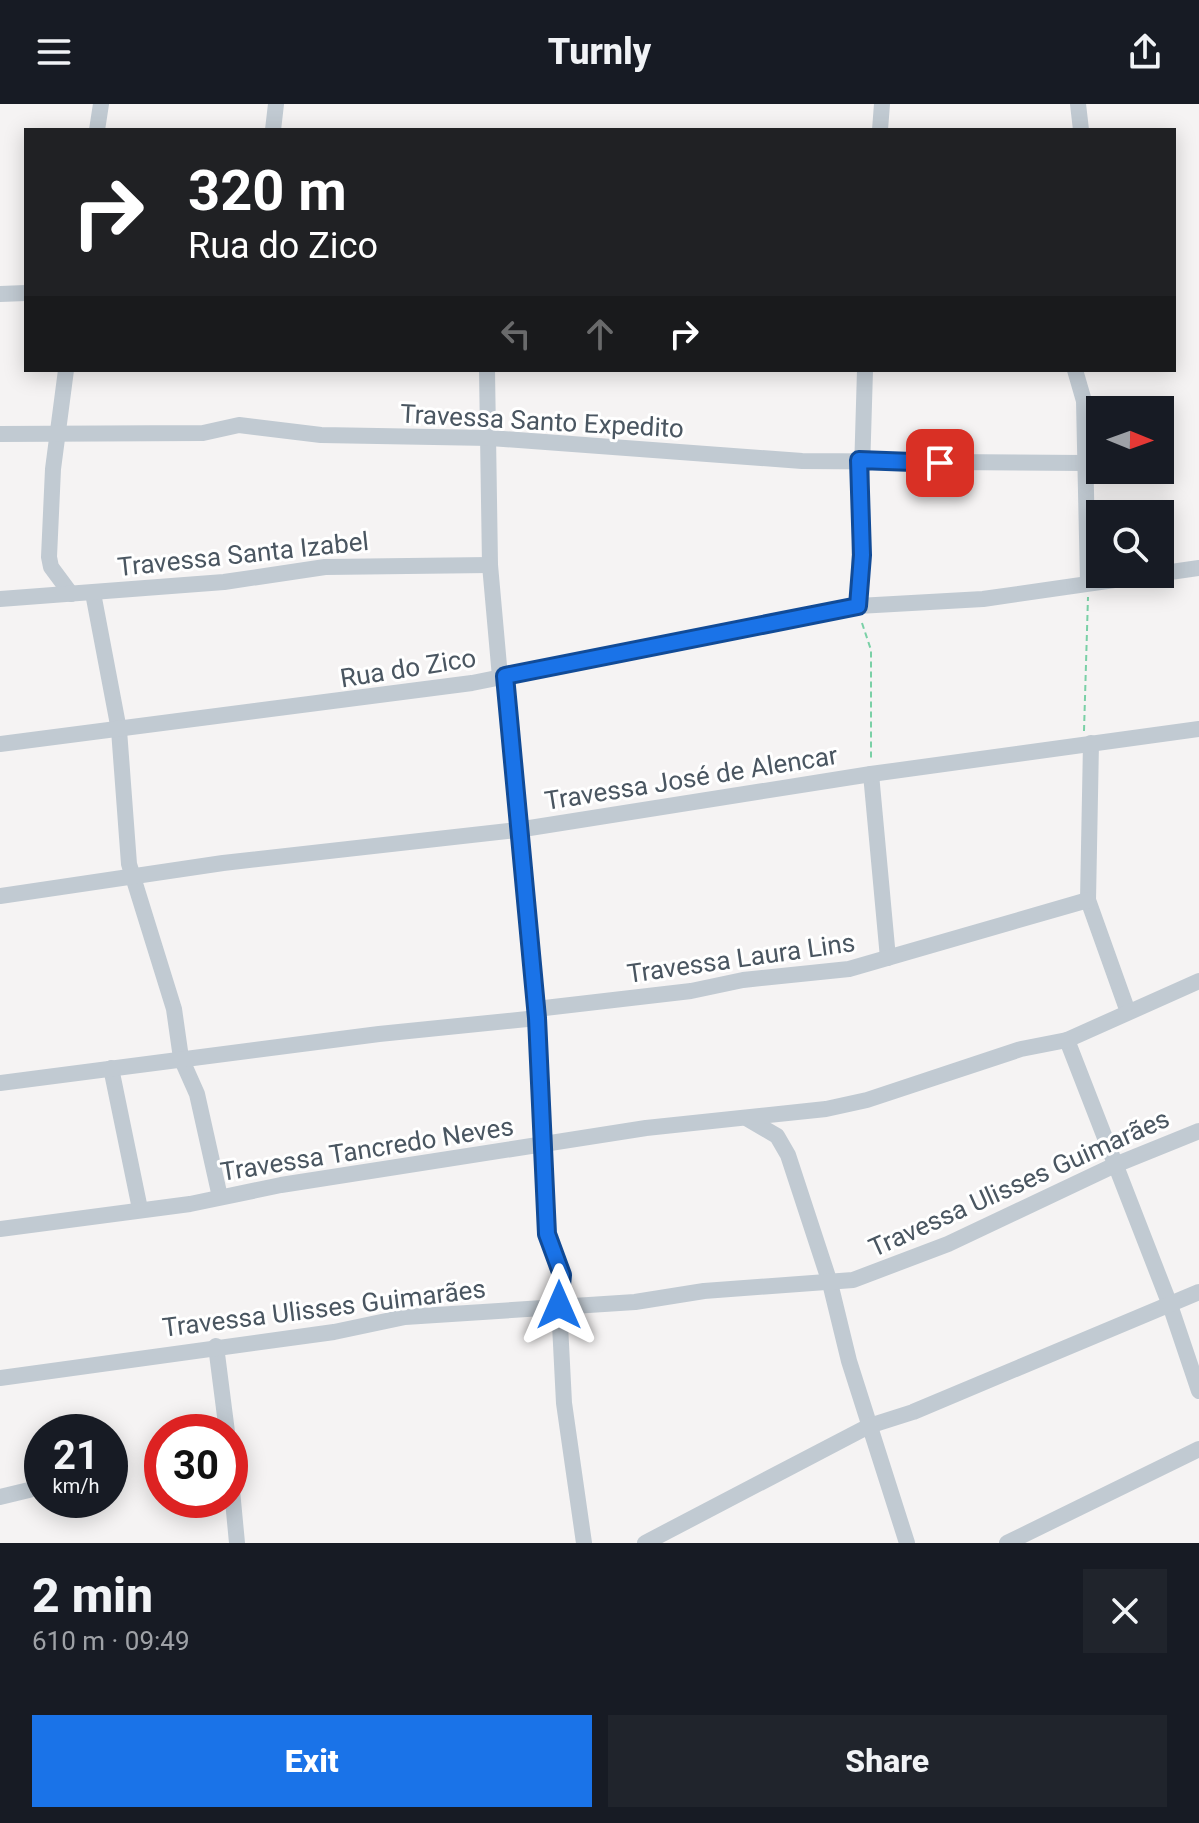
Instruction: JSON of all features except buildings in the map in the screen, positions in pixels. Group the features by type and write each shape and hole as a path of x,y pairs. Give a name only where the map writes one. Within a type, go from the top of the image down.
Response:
{"street":[{"path":"97,128 101,104"},
{"path":"273,128 276,104"},
{"path":"880,128 882,104"},
{"path":"1078,104 1081,128"},
{"path":"0,294 24,293"},
{"path":"66,372 57,432 50,563 71,594"},
{"path":"487,372 490,565 537,1014 547,1234 562,1275 559,1305 566,1420 584,1543"},
{"path":"858,606 862,555 859,460 865,372"},
{"path":"1076,372 1084,401 1086,522"},
{"name":"Travessa Santo Expedito","path":"0,434 203,433 239,425 321,435 490,438 802,461 1084,463"},
{"name":"Travessa Santa Izabel","path":"0,599 224,582 325,567 490,565"},
{"name":"Rua do Zico","path":"1174,573 1199,568"},
{"name":"Rua do Zico","path":"0,744 325,704 502,676 858,606 983,599 1086,582"},
{"path":"93,593 119,730 132,875 174,1009 181,1058 197,1094 220,1197"},
{"name":"Travessa José de Alencar","path":"0,896 132,875 517,830 871,774 1199,729"},
{"path":"1087,744 1088,900 1128,1012"},
{"path":"871,774 888,958"},
{"name":"Travessa Laura Lins","path":"0,1083 537,1014 743,980 849,969 1088,900"},
{"name":"Travessa Tancredo Neves","path":"0,1229 646,1128 748,1119 867,1100 988,1059 1067,1040 1199,981"},
{"path":"1067,1040 1170,1305 1199,1391"},
{"path":"111,1068 140,1209"},
{"path":"748,1119 774,1133 781,1141 830,1283 869,1426 907,1543"},
{"name":"Travessa Ulisses Guimarães","path":"0,1378 334,1332 405,1317 635,1302 720,1290 830,1283 868,1276 948,1244 1115,1165 1199,1131"},
{"path":"645,1543 869,1426 913,1412 1199,1292"},
{"path":"216,1346 225,1414"},
{"path":"1007,1543 1199,1449"},
{"path":"0,1497 24,1491"},
{"path":"235,1518 237,1543"}],"path":[{"path":"1087,744 1088,588"},
{"path":"858,606 871,650 871,774"}],"route":[{"path":"559,1305 562,1275 547,1234 541,1160 537,1018 510,756 505,676 858,606 862,555 859,460 940,463"}]}
